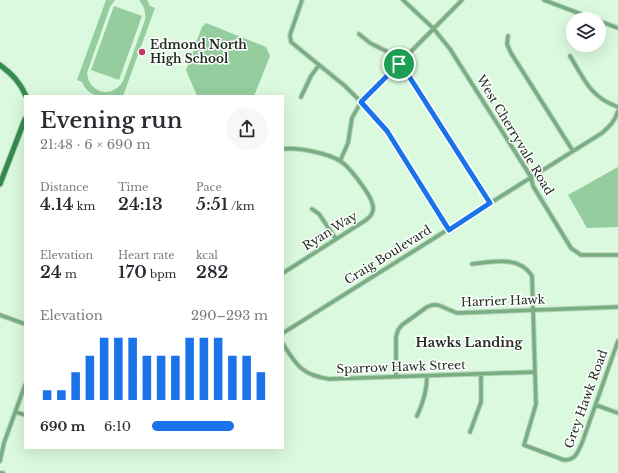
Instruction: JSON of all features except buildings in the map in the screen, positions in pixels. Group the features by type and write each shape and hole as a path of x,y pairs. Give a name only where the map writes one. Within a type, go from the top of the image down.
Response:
{"street":[{"path":"302,0 290,35 291,42 345,86 387,131 449,230"},
{"name":"West Cherryvale Road","path":"403,0 433,28 450,49 531,177 533,186 572,248 581,255 618,255"},
{"path":"284,149 288,148 316,153 329,156 340,161 348,143 352,118 361,102 462,0"},
{"path":"544,0 576,12"},
{"path":"606,24 618,28"},
{"path":"359,34 370,43 386,51 405,70 490,203"},
{"path":"508,36 507,44 511,53 573,151"},
{"path":"570,56 593,93 599,98 618,107"},
{"path":"0,65 14,75 26,95"},
{"path":"302,97 311,76 319,65"},
{"name":"Craig Boulevard","path":"284,332 573,151 611,125 618,111"},
{"path":"0,184 24,122"},
{"name":"Ryan Way","path":"284,272 369,218 372,214 374,207 366,192 353,172 340,161"},
{"path":"312,209 319,214 336,239"},
{"path":"472,264 507,261 523,266 532,276 535,372"},
{"name":"Harrier Hawk","path":"396,377 396,344 398,330 402,325 432,305 438,305 452,312 618,307"},
{"path":"0,315 24,324"},
{"name":"Grey Hawk Road","path":"535,372 536,404 524,445 556,458 571,460 582,443 618,341"},
{"name":"Sparrow Hawk Street","path":"284,346 295,363 303,370 314,376 329,379 535,372"},
{"path":"470,432 481,402 481,374"},
{"path":"417,416 427,390 427,376"},
{"path":"0,461 4,443 24,388"},
{"path":"596,405 618,413"},
{"path":"16,412 24,415"}],"green space":[{"path":"106,0 115,0 110,7 87,73 92,86 97,90 108,92 119,87 123,81 145,20 144,9 139,0 147,0 150,6 155,8 123,95 92,94 82,82 77,80"},
{"path":"114,6 142,16 119,80 91,70"},
{"path":"206,23 266,47 270,56 254,95 197,95 186,70 202,27"},
{"path":"618,167 618,227 587,228 568,195"}],"place":[{"name":"Edmond North High School","path":"142,52"}],"district":[{"name":"Hawks Landing","path":"469,342"}],"route":[{"path":"399,64 405,70 490,203 449,230 381,122 361,102 371,90 399,64"}]}
